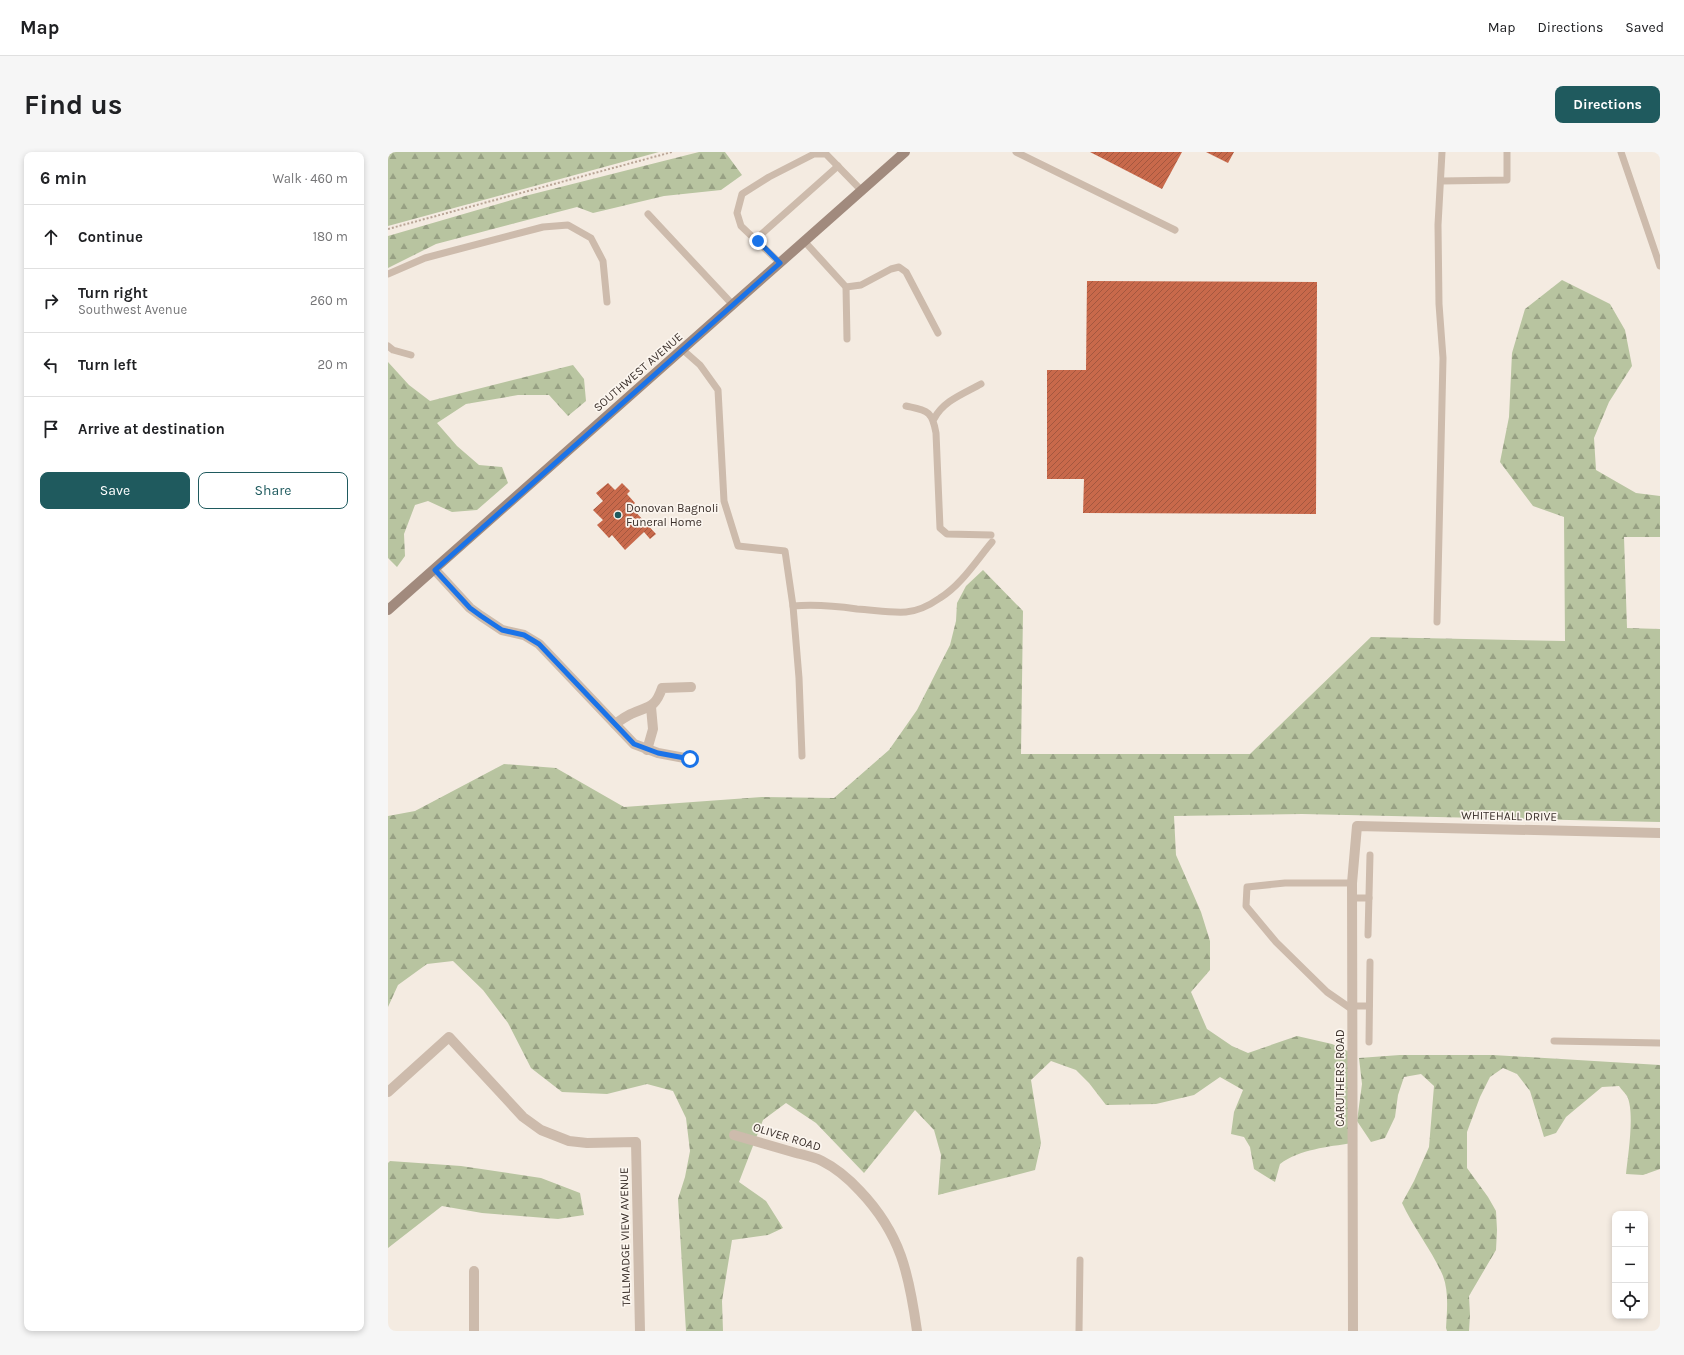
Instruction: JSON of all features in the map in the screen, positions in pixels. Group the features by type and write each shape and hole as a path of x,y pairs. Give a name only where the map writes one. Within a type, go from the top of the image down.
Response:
{"street":[{"name":"SOUTHWEST AVENUE","path":"388,610 435,570 905,152"},
{"path":"435,570 470,608 481,616 502,630 524,635 539,644 634,744 647,750 690,759"},
{"path":"615,724 631,714 651,707 660,695 662,688 691,687"},
{"path":"647,750 653,729 651,707"},
{"name":"WHITEHALL DRIVE","path":"1357,826 1660,833"},
{"name":"CARUTHERS ROAD","path":"1352,1331 1352,883 1357,826"},
{"name":"TALLMADGE VIEW AVENUE","path":"388,1092 449,1038 522,1117 541,1130 569,1141 587,1143 636,1142 640,1331"},
{"name":"OLIVER ROAD","path":"734,1135 820,1160 835,1169 871,1202 895,1239 902,1257 911,1288 918,1331"},
{"path":"474,1271 474,1331"}],"lane":[{"path":"1016,152 1175,230"},
{"path":"1437,622 1443,358 1439,296 1438,225 1442,152"},
{"path":"1441,181 1507,180 1507,152"},
{"path":"1621,152 1660,266"},
{"path":"780,263 741,226 737,213 742,194 769,177 814,154 826,154 862,190"},
{"path":"756,239 838,166"},
{"path":"648,214 733,305"},
{"path":"388,274 424,258 543,227 568,225 591,238 603,261 607,302"},
{"path":"804,242 846,287 847,339"},
{"path":"846,287 861,286 891,269 899,267 906,272 938,333"},
{"path":"388,346 392,350 411,356"},
{"path":"683,350 700,365 718,390 724,501 738,546 785,551 793,606 799,678 802,756"},
{"path":"934,420 938,410 949,401 981,384"},
{"path":"793,606 823,606 888,612 908,612 923,607 941,598 959,582 992,539 947,534 940,528 936,433 934,420 927,411 906,406"},
{"path":"1368,935 1370,855"},
{"path":"1352,883 1285,883 1247,887 1246,906 1276,942 1327,992 1352,1008 1369,1006"},
{"path":"1352,898 1369,898"},
{"path":"1369,1042 1370,962"},
{"path":"1554,1041 1660,1043"},
{"path":"1079,1331 1080,1260"}],"path":[{"path":"388,228 672,152"}],"green space":[{"path":"388,152 659,152 388,226"},
{"path":"699,152 725,152 742,175 721,190 664,196 593,213 577,207 436,244 388,268 388,236 525,196"},
{"path":"1562,280 1610,304 1625,330 1632,366 1609,402 1594,438 1596,470 1636,493 1660,496 1660,537 1624,537 1627,628 1660,629 1660,822 1302,814 1174,816 1176,855 1201,912 1210,941 1210,970 1191,992 1207,1029 1232,1046 1248,1053 1297,1036 1332,1044 1352,1053 1352,1143 1314,1149 1288,1159 1280,1164 1275,1182 1254,1169 1250,1147 1244,1137 1231,1134 1234,1112 1243,1090 1220,1077 1194,1095 1156,1104 1106,1105 1089,1083 1076,1070 1051,1061 1031,1080 1041,1143 1035,1170 938,1195 941,1155 934,1130 915,1110 864,1173 816,1123 786,1103 763,1120 739,1182 766,1201 783,1228 768,1235 732,1240 722,1301 723,1331 686,1331 678,1199 685,1177 690,1151 686,1118 673,1091 647,1084 607,1094 562,1092 531,1068 508,1023 483,990 453,961 427,964 398,985 388,1007 388,816 415,811 504,764 556,768 624,807 762,797 834,798 889,750 917,710 950,645 956,621 957,603 966,586 983,570 1023,611 1021,754 1250,754 1371,637 1565,641 1564,517 1533,506 1500,462 1509,417 1512,353 1525,309"},
{"path":"388,362 409,385 430,401 573,365 584,379 586,401 568,416 549,395 518,395 466,404 437,423 457,446 479,465 502,467 508,483 477,510 452,512 428,501 415,505 404,534 405,556 397,567 388,558"},
{"path":"1400,1055 1493,1055 1660,1065 1660,1169 1643,1175 1626,1174 1631,1123 1627,1096 1619,1086 1602,1087 1566,1117 1556,1133 1544,1137 1530,1091 1517,1074 1503,1068 1490,1077 1480,1097 1467,1132 1467,1168 1496,1211 1496,1250 1469,1296 1469,1331 1447,1331 1447,1295 1443,1276 1402,1203 1414,1181 1429,1147 1434,1086 1421,1074 1404,1077 1398,1095 1395,1117 1385,1138 1371,1142 1357,1121 1362,1084 1359,1058"},
{"path":"390,1161 461,1166 541,1178 580,1193 584,1215 558,1219 482,1213 442,1206 388,1248 388,1163"}],"building":[{"path":"1090,152 1182,152 1162,189"},
{"path":"1206,152 1234,152 1228,163"},
{"path":"1087,281 1317,282 1316,514 1083,513 1084,479 1047,479 1047,370 1086,370"},
{"name":"Donovan Bagnoli Funeral Home","path":"608,483 615,490 622,483 630,491 627,494 635,503 631,507 656,534 650,539 644,532 625,550 612,535 609,538 597,525 603,520 593,510 603,501 596,493"}],"place":[{"name":"Donovan Bagnoli Funeral Home","path":"618,515"}],"route":[{"path":"690,759 658,753 634,744 539,644 524,635 502,630 481,616 470,608 435,570 780,263 758,241"}]}
